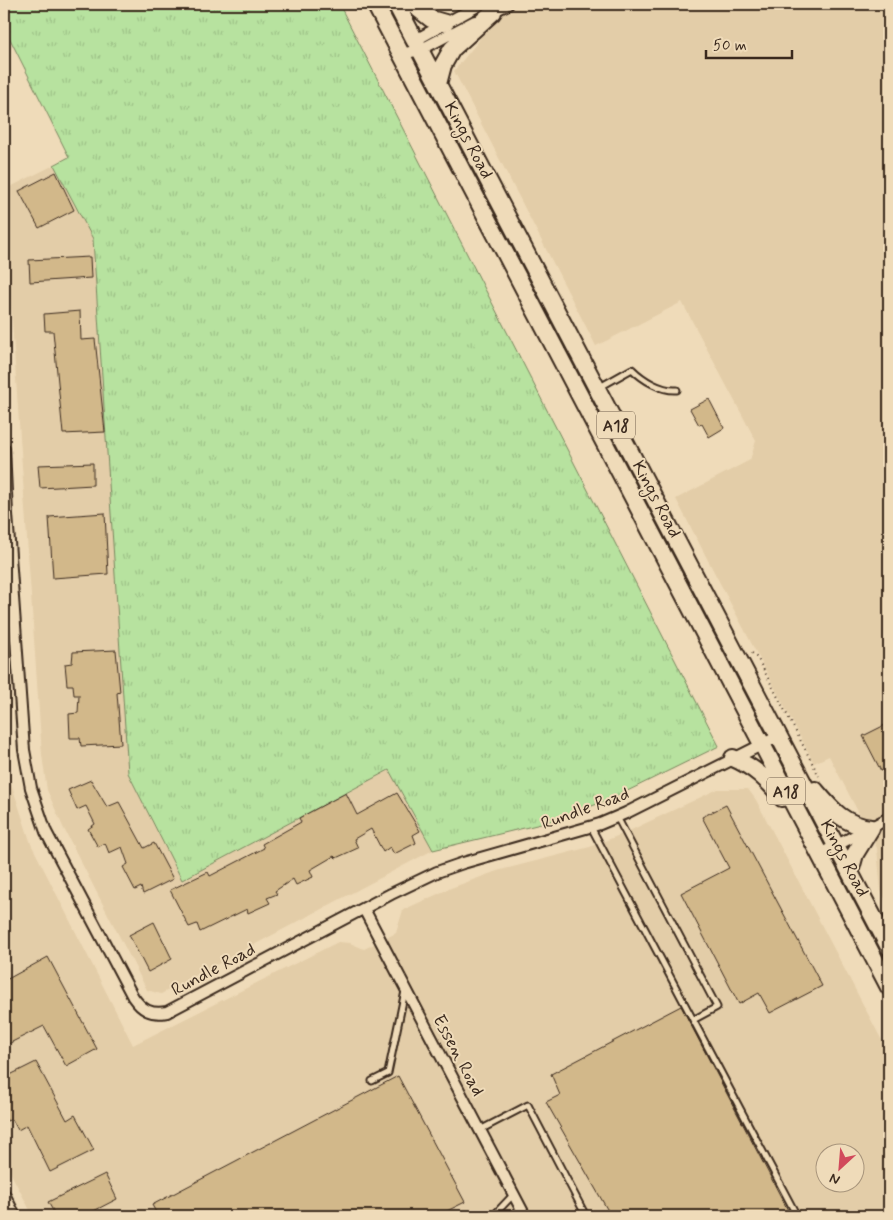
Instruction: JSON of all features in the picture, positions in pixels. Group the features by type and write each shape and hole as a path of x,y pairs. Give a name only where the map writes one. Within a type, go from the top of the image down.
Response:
{"main road":[{"name":"Kings Road","path":"375,4 889,987"},
{"name":"Kings Road","path":"396,4 889,947"},
{"path":"412,4 430,19 445,23"},
{"path":"438,84 442,65 452,49 487,6"},
{"path":"733,758 757,772 772,785 811,838"},
{"path":"794,765 843,820 853,825 871,828 855,854 850,872"}],"street":[{"path":"418,45 445,23 487,6 508,4"},
{"path":"401,54 487,6"},
{"name":"Rundle Road","path":"4,449 6,515 24,750 31,788 54,849 139,1006 151,1012 167,1012 437,872 617,817 779,736"},
{"path":"820,854 889,818"},
{"name":"Essen Road","path":"364,909 525,1216"},
{"path":"4,1194 15,1216"}],"lane":[{"path":"597,389 632,369 660,388 677,390"},
{"path":"617,817 717,1007 693,1020"},
{"path":"591,826 796,1216"},
{"path":"372,1081 388,1073 406,989"},
{"path":"480,1130 528,1105 586,1216"},
{"path":"493,1216 513,1194"}],"shaded area":[{"path":"459,4 889,4 889,907 881,891 877,848 829,756 814,763 676,499 750,460 756,441 682,302 596,346 454,71 480,39"},
{"path":"54,165 93,239 128,773 182,880 389,770 433,850 161,994 147,990 63,827 47,790 42,755 7,249 4,242 4,190"},
{"path":"4,718 6,756 12,786 31,844 133,1045 338,942 350,943 364,949 396,933 403,910 451,888 497,871 590,847 627,832 718,789 748,789 756,800 889,1054 889,1216 33,1216 4,1160"}],"green space":[{"path":"4,4 339,4 719,746 611,799 545,823 433,850 389,770 182,880 128,773 93,239 54,165 69,157 4,27"}],"building":[{"path":"56,172 74,210 39,228 19,191"},
{"path":"90,257 91,278 30,282 29,260"},
{"path":"80,311 81,340 95,339 105,432 63,434 53,331 45,331 44,314"},
{"path":"709,399 724,428 709,437 702,424 699,425 690,409"},
{"path":"93,463 93,485 40,488 38,465"},
{"path":"105,513 108,574 53,578 49,517"},
{"path":"116,650 120,692 117,693 121,744 81,746 80,738 70,738 69,714 78,713 79,695 74,695 73,685 67,685 65,664 72,663 73,652"},
{"path":"889,723 889,767 881,771 863,736"},
{"path":"91,780 107,807 119,802 144,848 154,843 173,879 143,894 141,887 135,890 123,867 128,864 122,847 109,853 105,843 98,847 88,829 95,824 86,806 77,810 68,790"},
{"path":"346,793 357,815 397,793 420,831 413,835 416,843 394,854 390,847 383,852 371,829 354,839 358,848 336,858 334,856 310,870 313,877 296,885 293,879 275,891 277,894 267,898 270,903 248,913 247,909 200,932 197,924 189,927 170,890 208,872 210,876 264,848 262,844 301,822 299,818"},
{"path":"726,805 822,986 770,1013 759,993 739,1004 681,893 729,868 702,817"},
{"path":"154,922 172,959 148,972 129,935"},
{"path":"48,957 97,1049 66,1066 44,1026 4,1046 4,981"},
{"path":"681,1006 791,1216 611,1216 546,1102 560,1095 551,1074"},
{"path":"36,1062 67,1120 75,1115 94,1150 50,1172 27,1125 18,1130 12,1119 7,1121 4,1115 4,1078"},
{"path":"398,1076 465,1202 437,1216 158,1216 152,1205"},
{"path":"105,1174 117,1199 84,1216 56,1216 48,1202"}]}
